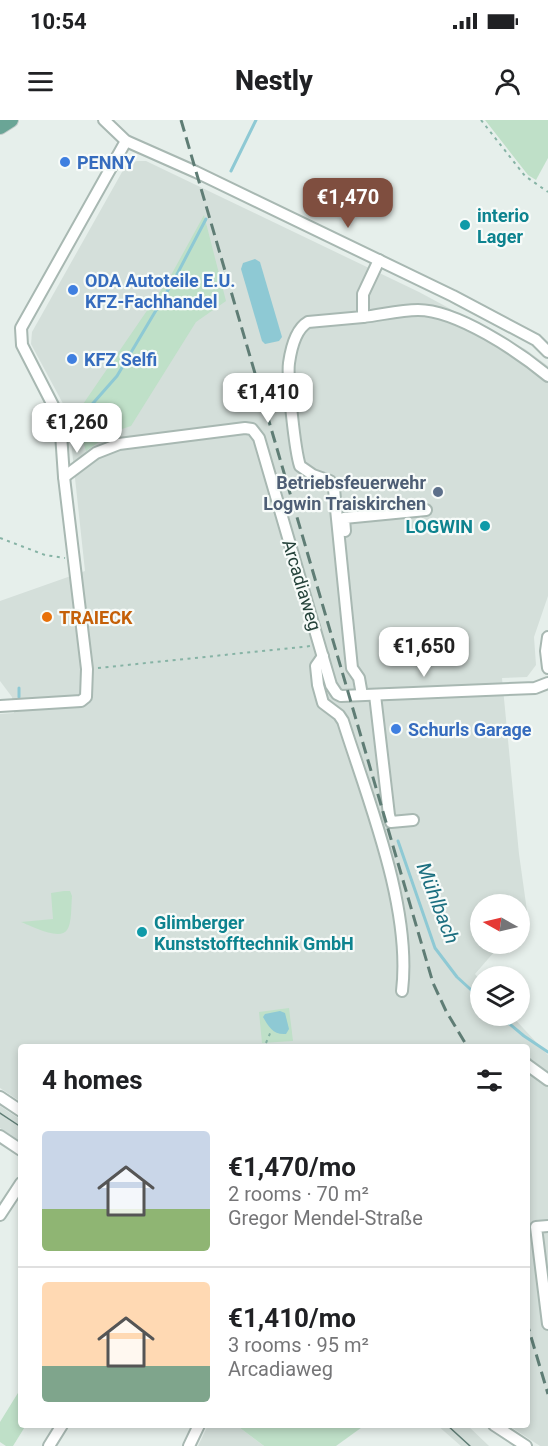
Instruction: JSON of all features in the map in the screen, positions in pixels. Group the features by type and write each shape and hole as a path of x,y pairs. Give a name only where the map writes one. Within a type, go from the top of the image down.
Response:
{"main road":[{"path":"0,127 11,120"}],"street":[{"path":"104,120 126,141 196,172 453,296 536,340 548,352"},
{"path":"0,706 81,701 86,697 87,669 64,477 60,419 22,345 21,328 126,141"},
{"path":"363,317 363,294 380,260"},
{"path":"359,678 352,668 334,489 330,481 313,475 300,466 297,459 289,364 302,325 308,322 419,310 438,313 500,341 548,376"},
{"name":"Arcadiaweg","path":"64,477 96,453 119,444 252,429 259,438 331,685 337,694 341,696 534,688 548,683"},
{"path":"362,695 344,518 426,510"},
{"path":"548,637 546,651 548,668"},
{"path":"322,650 316,666 323,703 339,715 343,722 392,881 402,939 404,975 402,991"},
{"path":"375,694 391,822 413,820"},
{"path":"530,1067 548,1080"},
{"path":"0,1097 18,1109"},
{"path":"0,1136 18,1148"},
{"path":"0,1215 18,1188"},
{"path":"548,1226 536,1227 548,1324"},
{"path":"49,1446 60,1428"},
{"path":"189,1446 198,1428"},
{"path":"499,1428 526,1446"}],"path":[{"path":"481,120 525,176 548,192"},
{"path":"0,538 45,555 73,559"},
{"path":"87,669 322,650"},
{"path":"267,1043 271,1031"}],"shaded area":[{"path":"146,161 419,292 525,349 548,366 548,596 534,637 536,665 527,677 502,678 525,894 470,894 470,954 492,954 482,966 470,966 470,1026 521,1026 548,1055 548,1446 540,1446 513,1428 530,1428 530,1044 18,1044 18,1100 0,1088 0,714 14,713 12,697 0,681 0,601 85,571 68,413 31,344 32,332 126,165"},
{"path":"0,1106 18,1118 18,1140 0,1128"},
{"path":"207,1428 240,1428 264,1446 198,1446"},
{"path":"440,1428 470,1428 489,1446 461,1446"}],"green space":[{"path":"485,120 548,120 548,158 536,180 528,175"},
{"path":"204,215 226,301 196,322 131,426 113,432 86,451 74,412 79,410 170,277"},
{"path":"70,891 72,896 70,923 63,933 45,932 21,922 53,919 51,893"},
{"path":"289,1008 293,1041 262,1043 259,1012"},
{"path":"18,1393 18,1428 24,1428 13,1446 6,1446 0,1442 0,1422"},
{"path":"240,1428 361,1428 336,1446 264,1446"}],"water":[{"path":"255,259 260,262 282,337 279,341 265,344 262,341 241,269 243,263"},
{"path":"280,1011 285,1013 289,1029 286,1034 275,1032 263,1017 265,1014"}],"waterway":[{"path":"231,171 256,120"},
{"path":"80,418 117,376 174,280 206,219"},
{"name":"Mühlbach","path":"19,688 19,697"},
{"name":"Mühlbach","path":"398,841 435,948 457,977 470,989"},
{"name":"Mühlbach","path":"512,1026 548,1052"}],"tram line":[{"path":"0,1113 18,1125"},
{"path":"450,1428 470,1446"}],"railway":[{"path":"181,120 433,983 446,1011 466,1044"},
{"path":"530,1333 548,1394"}],"place":[{"name":"PENNY","path":"65,162"},
{"name":"interio Lager","path":"465,225"},
{"name":"ODA Autoteile E.U. KFZ-Fachhandel","path":"73,290"},
{"name":"KFZ Selfi","path":"72,359"},
{"name":"Betriebsfeuerwehr Logwin Traiskirchen","path":"438,492"},
{"name":"LOGWIN","path":"485,526"},
{"name":"TRAIECK","path":"47,617"},
{"name":"Schurls Garage","path":"396,729"},
{"name":"Glimberger Kunststofftechnik GmbH","path":"142,932"}]}
